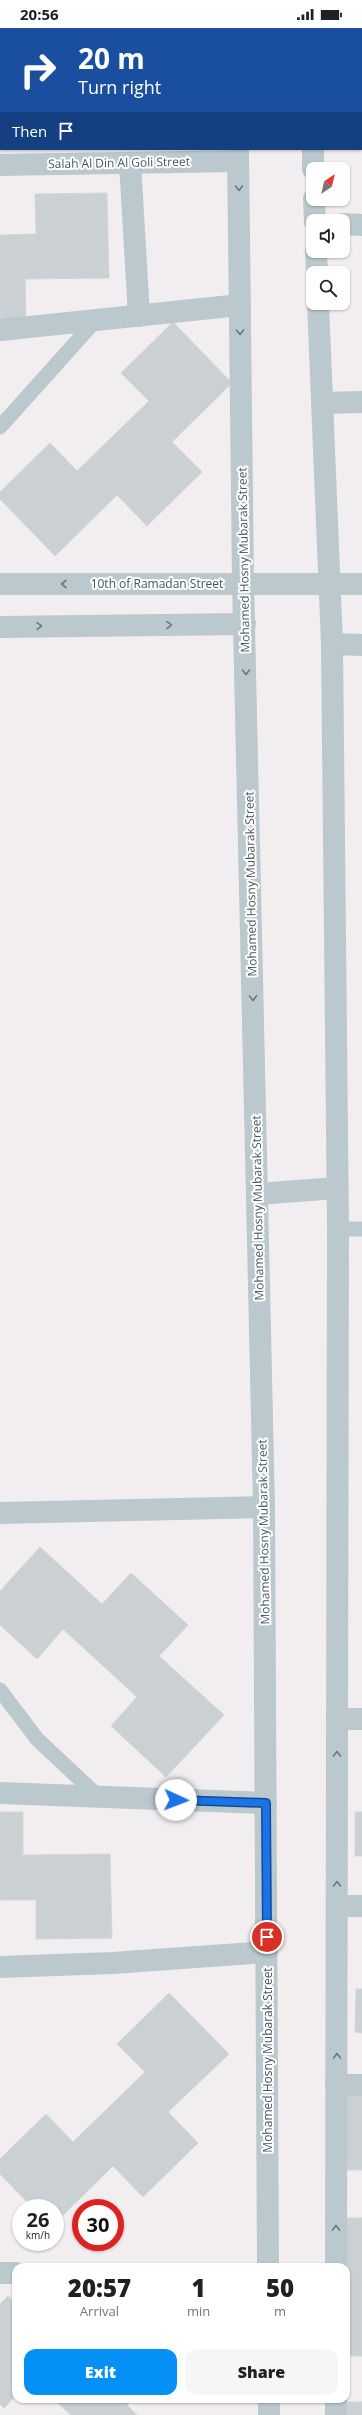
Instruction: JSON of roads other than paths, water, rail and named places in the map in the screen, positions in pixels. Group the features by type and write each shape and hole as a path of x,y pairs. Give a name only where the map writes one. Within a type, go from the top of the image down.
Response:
{"street":[{"path":"313,150 313,162"},
{"name":"Salah Al Din Al Goli Street","path":"0,165 130,163 238,155"},
{"name":"Mohamed Hosny Mubarak Street","path":"238,155 243,583 264,1507 268,1952 268,2263"},
{"path":"130,163 139,316"},
{"path":"350,224 362,225"},
{"path":"0,330 240,305"},
{"path":"318,310 323,403 328,584 332,644 338,1229 336,2263"},
{"path":"323,403 362,402"},
{"name":"10th of Ramadan Street","path":"0,584 362,584"},
{"path":"0,627 245,624"},
{"path":"332,644 362,645"},
{"path":"257,1194 337,1188"},
{"path":"0,1513 264,1507"},
{"path":"337,1719 362,1719"},
{"path":"0,1793 100,1798 266,1803"},
{"path":"337,1906 362,1906"},
{"path":"0,1967 112,1963 268,1952"},
{"path":"336,2085 362,2085"},
{"path":"0,2273 12,2273"},
{"path":"269,2403 269,2415"},
{"path":"336,2403 336,2415"}],"lane":[{"path":"0,427 96,320"},
{"path":"338,1229 362,1229"},
{"path":"0,1690 38,1739 100,1798"}]}
